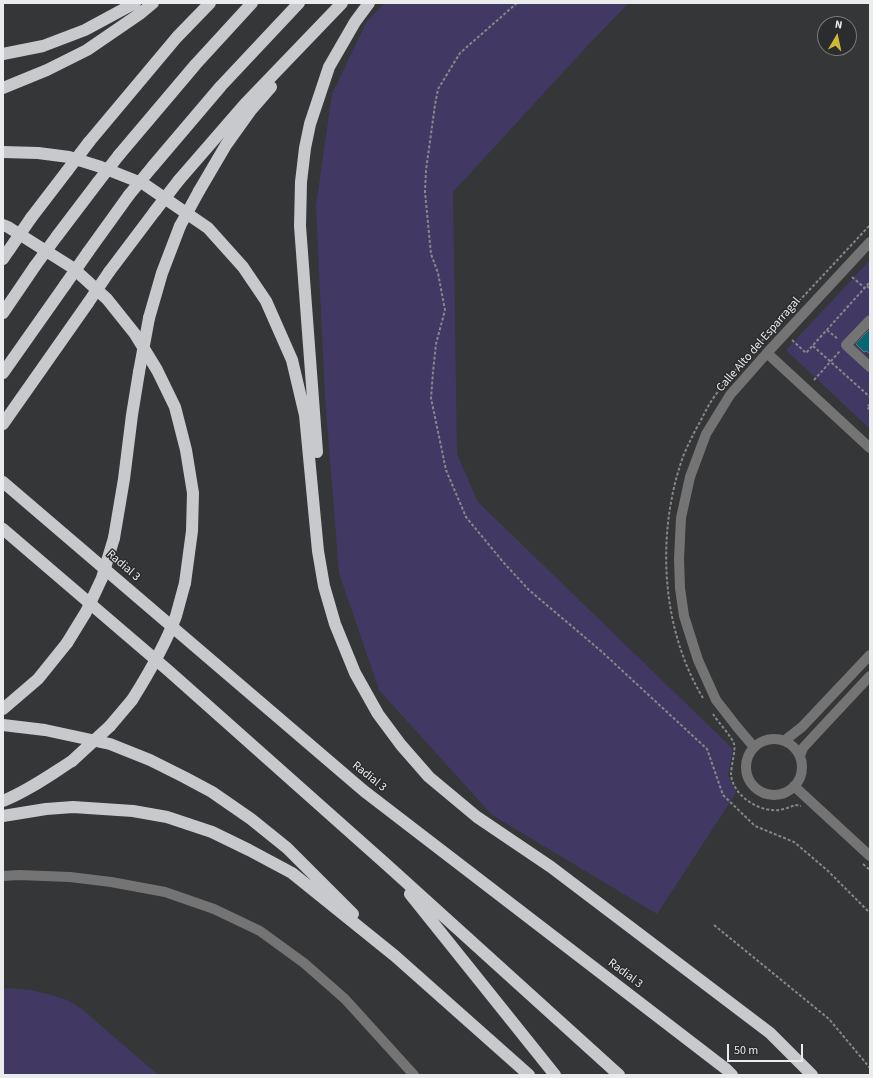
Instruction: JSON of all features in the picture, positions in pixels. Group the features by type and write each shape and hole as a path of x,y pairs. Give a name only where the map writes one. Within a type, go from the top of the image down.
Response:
{"highway":[{"path":"3,54 43,46 85,30 135,3"},
{"path":"3,88 47,70 87,50 153,3"},
{"path":"6,254 89,142 178,37 210,3"},
{"path":"3,313 35,266 118,154 196,64 252,3"},
{"path":"3,373 129,195 221,86 300,3"},
{"path":"318,551 320,491 300,226 301,182 305,148 310,124 329,67 355,22 369,3"},
{"path":"4,423 109,272 154,211 244,104 340,5"},
{"path":"5,708 38,679 67,643 86,612 102,578 114,538 124,479 132,415 149,318 162,273 180,226 226,145 251,110 340,5"},
{"path":"3,152 38,153 69,157 101,166 144,184 208,228 243,267 266,301 292,360 305,415 318,551 324,586 335,624 355,673 378,714 401,745 429,777 477,817 551,867 770,1033 812,1075"},
{"path":"3,225 73,268 107,299 135,334 157,370 175,407 186,450 193,493 192,531 185,583 176,615 164,644 149,673 132,700 110,726 72,760 45,779 3,801"},
{"name":"Radial 3","path":"3,482 364,791 732,1075"},
{"path":"3,529 170,672 387,865 619,1075"},
{"path":"3,725 45,730 110,744 150,760 184,776 212,792 251,819 287,848 395,956"},
{"path":"3,816 46,809 73,807 133,811 167,817 212,832 249,850 292,874 395,956 529,1075"},
{"path":"387,865 555,1075"}],"street":[{"name":"Calle Alto del Esparragal","path":"754,747 716,700 698,660 684,616 680,588 679,558 682,511 690,477 706,434 730,395 767,352 870,242"},
{"path":"870,320 846,345 870,367"},
{"path":"767,352 870,448"},
{"path":"784,741 802,727 870,654"},
{"path":"800,756 803,748 870,676"},
{"path":"774,739 784,741 791,744 800,756 802,772 800,777 794,786 787,791 773,794 763,792 755,787 748,774 747,765 749,755 754,747 763,741 774,739"},
{"path":"794,786 870,856"},
{"path":"3,876 19,875 70,877 111,882 165,892 214,909 260,932 304,963 345,999 414,1075"}],"path":[{"path":"517,3 460,53 438,89 435,105 426,170 425,192 431,254 438,273 445,310 436,344 431,398 446,470 466,517 524,585 607,656 707,749 722,795 755,826 794,842 827,870 870,913"},
{"path":"707,703 696,684 680,646 669,600 666,566 666,542 669,515 674,490 685,453 712,401 726,381 870,225"},
{"path":"852,277 870,289"},
{"path":"792,340 806,353 870,282"},
{"path":"814,380 846,345 827,330"},
{"path":"813,346 870,397"},
{"path":"870,404 867,407 870,410"},
{"path":"710,710 733,741 735,746 731,775 734,786 743,797 749,803 759,808 772,810 784,809 795,804 801,807"},
{"path":"859,860 870,870"},
{"path":"714,925 829,1019 870,1068"}],"shaded area":[{"path":"385,3 629,3 589,44 453,192 457,454 478,502 733,749 728,775 736,793 657,914 492,815 379,690 339,573 325,397 316,206 332,94 367,21"},
{"path":"870,260 870,326 855,343 870,357 870,429 786,350"},
{"path":"9,988 31,990 67,1000 82,1009 158,1075 3,1075 3,989"}],"building":[{"path":"870,329 870,354 866,351 864,352 856,344"}]}
